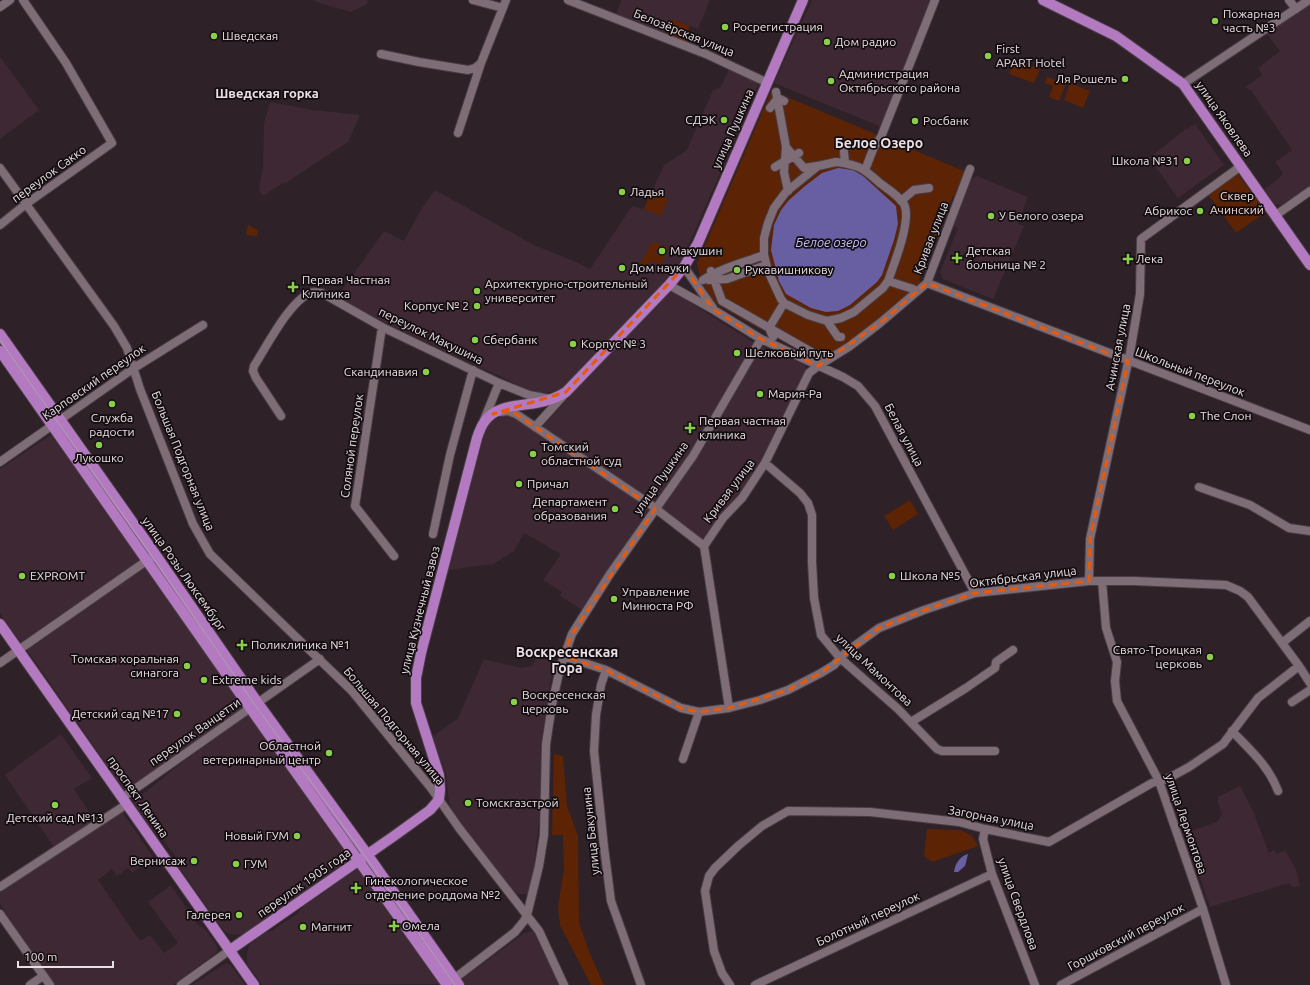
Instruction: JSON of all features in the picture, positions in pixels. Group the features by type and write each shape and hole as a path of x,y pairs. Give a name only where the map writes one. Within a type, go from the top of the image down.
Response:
{"main road":[{"name":"улица Пушкина","path":"493,414 509,407 552,399 566,392 669,285 684,267 698,243 803,0"},
{"name":"улица Яковлева","path":"1043,0 1116,36 1183,84 1310,265"},
{"name":"улица Розы Люксембург","path":"0,334 56,422 254,706 363,857 450,983"},
{"name":"улица Розы Люксембург","path":"0,351 56,422"},
{"path":"480,428 485,420 493,414"},
{"name":"улица Кузнечный взвоз","path":"439,799 439,775 418,710 416,698 416,678 422,648 480,428"},
{"name":"проспект Ленина","path":"0,624 254,985"},
{"name":"переулок 1905 года","path":"230,950 430,810 439,799"}],"street":[{"path":"0,7 10,0"},
{"name":"переулок Сакко","path":"0,225 26,204 112,142 66,63 23,0"},
{"path":"458,133 481,63 504,4 473,0"},
{"name":"Белозёрская улица","path":"568,0 731,65 768,83"},
{"path":"869,168 935,0"},
{"path":"1289,0 1296,9"},
{"path":"1183,84 1309,0"},
{"path":"381,54 468,70 475,68 481,63"},
{"path":"778,102 786,147 784,172 788,191"},
{"path":"786,147 796,154 804,168 836,162 869,168 904,204 905,230 891,276 883,288 864,305 854,312 840,318 827,321 808,315 782,301 766,265 764,256 764,238 768,223 779,199 818,166"},
{"path":"844,152 845,163"},
{"path":"775,167 796,154"},
{"name":"Ачинская улица","path":"1089,581 1090,539 1128,361 1140,294 1141,239 1241,166"},
{"name":"Большая Подгорная улица","path":"0,168 114,326 127,348 140,389 193,524 210,554 352,691 439,799 459,828 539,931 564,985"},
{"name":"Кривая улица","path":"704,546 723,518 742,498 765,463 809,373 880,324 927,283 970,169"},
{"path":"900,201 913,188 929,188"},
{"path":"1276,215 1310,191"},
{"path":"713,275 722,268 749,259 764,256"},
{"path":"749,259 751,271"},
{"path":"713,275 725,280 766,265"},
{"path":"684,267 714,310"},
{"path":"722,268 725,280"},
{"path":"713,275 722,301 816,354 824,355"},
{"path":"891,276 913,289"},
{"name":"Школьный переулок","path":"927,283 1310,430"},
{"path":"669,285 714,310 761,339"},
{"name":"переулок Макушина","path":"281,416 256,378 254,366 299,299 312,292 322,293 382,327 499,383 529,395 552,399"},
{"path":"767,327 782,301"},
{"path":"827,321 838,337 841,337"},
{"name":"Карповский переулок","path":"0,462 134,368 203,325"},
{"name":"Соляной переулок","path":"382,327 355,506 394,556"},
{"path":"767,327 773,337"},
{"name":"Белая улица","path":"761,339 858,386 875,406 975,593"},
{"name":"улица Пушкина","path":"527,915 539,866 544,835 546,744 552,705 563,656 572,634 610,574 693,456 761,339"},
{"path":"433,534 450,455 473,370"},
{"path":"480,428 499,383"},
{"path":"536,427 566,392"},
{"path":"493,414 508,411 516,414 647,502 704,546 729,708"},
{"name":"улица Мамонтова","path":"765,463 800,493 808,503 812,515 814,598 821,635 840,658 898,708 933,746 942,751 995,750"},
{"path":"1199,487 1250,504 1289,528 1310,531"},
{"path":"0,663 151,557"},
{"name":"Октябрьская улица","path":"563,656 606,670 681,708 699,712 729,708 760,700 788,690 834,665 846,652 879,628 924,610 975,593 1089,581 1134,581 1226,585 1240,591 1248,597 1310,683"},
{"name":"улица Лермонтова","path":"1102,581 1106,628 1117,662 1115,681 1117,701 1159,781 1226,985"},
{"path":"1282,643 1310,620"},
{"path":"911,722 995,668 996,662 1013,650"},
{"name":"переулок Ванцетти","path":"0,887 125,801 320,659"},
{"name":"Загорная улица","path":"730,985 722,973 714,951 705,891 709,876 715,868 762,826 788,811 806,810 870,812 959,822 985,829 1050,842 1152,783 1167,778 1189,767 1223,744 1258,698 1299,666"},
{"name":"улица Бакунина","path":"606,670 596,716 594,751 610,900 642,985"},
{"path":"1292,702 1310,690"},
{"path":"683,759 699,712"},
{"path":"1232,731 1268,770 1278,791"},
{"name":"улица Свердлова","path":"985,829 983,839 992,874 1035,985"},
{"name":"Болотный переулок","path":"755,985 992,874"},
{"name":"Горшковский переулок","path":"1061,985 1202,909"},
{"path":"0,914 50,985"},
{"path":"450,983 515,932 527,915"},
{"name":"переулок 1905 года","path":"181,985 230,950"},
{"path":"30,985 43,976"}],"highlighted area":[{"path":"684,267 714,310 761,339 818,366 880,323 927,283 1128,361 1090,539 1089,581 975,593 924,610 879,628 821,673 788,690 729,708 699,712 681,708 606,670 563,656 572,634 655,509 516,414 508,411 493,414 566,392"}],"shaded area":[{"path":"314,0 368,0 367,4 351,12 319,3"},
{"path":"621,0 710,0 698,29 671,19 665,34 616,16"},
{"path":"812,0 931,0 881,127 774,83"},
{"path":"1310,3 1310,186 1281,205 1275,204 1264,189 1277,180 1283,173 1275,162 1292,150 1250,89 1249,90 1246,87 1262,75 1258,68 1280,51 1266,33"},
{"path":"0,57 39,110 0,139"},
{"name":"Архитектурно-строительный университет","path":"730,67 755,80 758,86 683,258 666,280 571,380 561,388 553,392 543,393 529,390 384,322 347,303 338,296 384,231 404,241 422,208 435,190 534,245 590,269 632,206 644,209 664,165 687,150 713,90 720,88"},
{"path":"270,102 313,110 360,115 348,142 263,196 259,190 263,167 264,123"},
{"name":"Школа №31","path":"1195,124 1224,165 1178,198 1149,158 1187,128 1188,129"},
{"path":"977,176 1028,197 1018,224 1024,226 993,299 943,279 940,272 958,228 953,226 970,180"},
{"path":"669,292 674,292 754,343 689,454 654,502 542,427 633,328"},
{"path":"762,347 805,365 807,371 763,462 741,496 703,541 660,510 697,458"},
{"path":"508,415 514,417 650,508 582,610 560,596 562,592 543,580 561,554 524,533 514,551 493,564 448,570 485,430 489,423 496,418"},
{"path":"54,433 141,559 21,644 0,613 0,469"},
{"path":"146,566 246,707 125,791 27,650"},
{"path":"538,655 555,661 541,744 540,812 534,865 529,891 526,894 519,894 513,891 452,811 449,801 446,774 432,737 458,718 484,659 521,668 532,666"},
{"path":"251,712 352,858 312,884 308,889 243,934 237,935 227,933 222,928 179,867 175,856 162,838 154,832 133,802 175,768"},
{"name":"Детский сад №13","path":"61,734 92,778 74,789 95,821 54,847 5,775"},
{"path":"1240,786 1253,811 1269,853 1274,850 1277,854 1285,850 1296,869 1300,886 1292,887 1289,883 1210,907 1185,833 1217,822 1222,814 1218,804 1218,797"},
{"path":"122,812 154,858 132,873 128,868 117,876 112,869 98,880 140,941 150,935 164,953 178,943 148,902 171,885 198,925 205,929 217,946 217,952 173,985 55,985 0,904 0,892"},
{"path":"359,868 440,983 262,985 247,963 247,953 250,944 262,934 273,930 297,914 303,906"},
{"path":"532,931 535,933 561,985 462,985 462,981 465,977 523,934"},
{"path":"226,963 231,965 245,985 192,985"}],"green space":[{"path":"671,19 689,26 688,43 665,34"},
{"path":"1014,59 1040,69 1034,83 1009,74"},
{"path":"1047,77 1066,84 1059,101 1049,97 1053,86 1045,83"},
{"path":"1070,83 1090,91 1083,108 1064,100"},
{"path":"772,92 964,171 919,280 922,282 920,286 858,336 831,355 823,358 809,356 719,306 705,287 697,264"},
{"name":"Сквер Ачинский","path":"1238,174 1266,212 1236,233 1208,194"},
{"path":"651,192 668,199 661,216 644,209"},
{"path":"248,225 258,230 257,236 246,235"},
{"path":"653,242 669,247 667,250 659,248 654,253 656,255 662,253 665,255 658,272 656,271 658,263 654,261 649,263 649,267 646,269 641,267 640,263"},
{"path":"910,500 918,514 893,530 884,516"},
{"path":"554,754 563,756 567,806 578,836 579,923 590,954 604,985 591,985 560,925 558,907 564,869 563,835 552,835"},
{"path":"927,829 961,830 972,836 978,846 932,862 924,856"}],"water":[{"name":"Белое озеро","path":"838,168 853,170 863,176 896,206 898,224 882,275 877,282 850,305 838,311 826,312 811,308 786,294 779,281 771,250 774,225 781,210 789,200 822,173"},
{"path":"968,854 965,866 958,872 954,872 958,861"}],"tram line":[{"path":"0,340 255,705 365,856 455,985"}],"place":[{"name":"Пожарная часть №3","path":"1215,21"},
{"name":"Росрегистрация","path":"725,27"},
{"name":"Шведская","path":"214,36"},
{"name":"Дом радио","path":"827,42"},
{"name":"First APART Hotel","path":"988,56"},
{"name":"Ля Рошель","path":"1125,79"},
{"name":"Администрация Октябрьского района","path":"831,81"},
{"name":"СДЭК","path":"724,120"},
{"name":"Росбанк","path":"915,121"},
{"name":"Школа №31","path":"1187,161"},
{"name":"Ладья","path":"622,192"},
{"name":"Абрикос","path":"1200,211"},
{"name":"У Белого озера","path":"991,216"},
{"name":"Макушин","path":"662,251"},
{"name":"Детская больница № 2","path":"957,258"},
{"name":"Лека","path":"1128,259"},
{"name":"Дом науки","path":"622,268"},
{"name":"Рукавишникову","path":"737,270"},
{"name":"Первая Частная Клиника","path":"293,287"},
{"name":"Архитектурно-строительный университет","path":"477,291"},
{"name":"Корпус № 2","path":"477,306"},
{"name":"Сбербанк","path":"475,340"},
{"name":"Корпус № 3","path":"573,344"},
{"name":"Шелковый путь","path":"737,353"},
{"name":"Скандинавия","path":"426,372"},
{"name":"Мария-Ра","path":"760,394"},
{"name":"Служба радости","path":"112,404"},
{"name":"The Слон","path":"1192,416"},
{"name":"Первая частная клиника","path":"690,428"},
{"name":"Лукошко","path":"99,445"},
{"name":"Томский областной суд","path":"533,454"},
{"name":"Причал","path":"519,484"},
{"name":"Департамент образования","path":"615,509"},
{"name":"EXPROMT","path":"22,576"},
{"name":"Школа №5","path":"892,576"},
{"name":"Управление Минюста РФ","path":"614,599"},
{"name":"Поликлиника №1","path":"242,645"},
{"name":"Свято-Троицкая церковь","path":"1210,657"},
{"name":"Томская хоральная синагога","path":"187,666"},
{"name":"Extreme kids","path":"204,680"},
{"name":"Воскресенская церковь","path":"514,702"},
{"name":"Детский сад №17","path":"177,714"},
{"name":"Областной ветеринарный центр","path":"329,753"},
{"name":"Томскгазстрой","path":"468,803"},
{"name":"Детский сад №13","path":"55,805"},
{"name":"Новый ГУМ","path":"297,836"},
{"name":"Вернисаж","path":"194,861"},
{"name":"ГУМ","path":"236,864"},
{"name":"Гинекологическое отделение роддома №2","path":"356,888"},
{"name":"Галерея","path":"239,915"},
{"name":"Омела","path":"394,926"},
{"name":"Магнит","path":"303,927"}],"district":[{"name":"Шведская горка","path":"267,93"},
{"name":"Белое Озеро","path":"879,143"},
{"name":"Воскресенская Гора","path":"567,660"}]}
